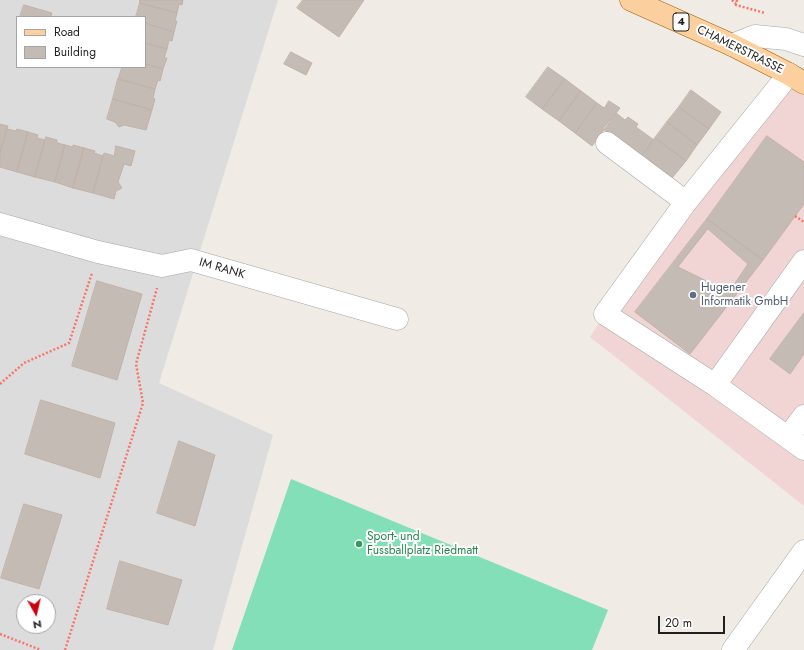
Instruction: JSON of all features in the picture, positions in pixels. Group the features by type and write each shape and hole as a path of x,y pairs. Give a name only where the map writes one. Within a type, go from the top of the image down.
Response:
{"main road":[{"name":"CHAMERSTRASSE","path":"631,0 732,45 796,78"}],"street":[{"path":"732,45 755,36 786,39 804,45"},
{"path":"796,78 686,202 605,314 715,384 796,443 804,416"},
{"path":"607,143 686,202"},
{"name":"IM RANK","path":"0,224 98,252 162,266 192,260 397,319"},
{"path":"715,384 804,261"},
{"path":"733,650 804,551"}],"path":[{"path":"732,0 736,5"},
{"path":"795,216 804,222"},
{"path":"0,384 24,363 69,343 98,252"},
{"path":"65,650 143,403 136,364 162,266"},
{"path":"0,634 41,650"}],"shaded area":[{"path":"0,0 278,0 159,383 273,435 213,650 0,650"},
{"path":"789,74 804,84 804,506 590,337 605,314"}],"green space":[{"name":"Sport- und Fussballplatz Riedmatt","path":"291,479 608,610 592,650 232,650"}],"building":[{"path":"140,0 183,0 182,5 179,4 177,13 140,3"},
{"path":"303,0 364,0 339,37 297,8"},
{"path":"140,3 177,13 175,21 177,21 174,32 146,23 146,16 136,16"},
{"path":"24,5 52,13 51,16 20,16"},
{"path":"146,23 174,32 172,41 169,40 167,49 146,43"},
{"path":"146,43 167,49 164,58 167,58 163,69 146,64"},
{"path":"291,52 312,63 306,75 284,64"},
{"path":"146,64 163,69 160,81 158,80 155,89 118,79 122,68 146,68"},
{"path":"548,67 565,79 542,109 526,97"},
{"path":"118,79 155,89 153,98 155,99 152,110 113,99"},
{"path":"565,79 581,91 559,121 542,109"},
{"path":"691,90 721,112 709,129 679,107"},
{"path":"581,91 597,103 575,133 559,121"},
{"path":"113,99 152,110 146,130 124,125 119,127 115,122 107,119"},
{"path":"609,101 620,108 592,146 575,133 597,103 604,108"},
{"path":"679,107 709,129 697,145 667,122"},
{"path":"616,113 625,120 628,117 638,124 636,127 654,140 641,157 603,129"},
{"path":"667,122 697,145 686,161 655,138"},
{"path":"0,124 8,126 0,153"},
{"path":"7,129 16,131 17,129 28,132 17,172 0,167 0,153"},
{"path":"28,132 38,135 37,138 45,140 35,177 17,172"},
{"path":"767,136 804,162 804,204 763,260 707,219"},
{"path":"46,137 57,140 57,143 65,145 55,182 35,177"},
{"path":"655,138 686,161 672,178 643,155"},
{"path":"65,145 73,147 73,145 84,148 73,188 55,182"},
{"path":"116,146 135,151 131,166 124,164 118,182 122,188 116,191 114,199 93,193 104,153 114,156"},
{"path":"84,148 95,151 94,153 103,156 93,193 73,188"},
{"path":"707,219 763,260 690,354 635,312"},
{"path":"708,229 748,264 729,292 678,267"},
{"path":"97,281 142,294 117,380 72,366"},
{"path":"804,313 804,354 790,374 770,359"},
{"path":"41,400 115,423 100,478 25,454"},
{"path":"179,441 215,455 195,526 157,513"},
{"path":"24,504 62,515 39,589 1,578"},
{"path":"120,561 182,580 168,625 107,609"}],"place":[{"name":"Hugener Informatik GmbH","path":"693,295"},
{"name":"Sport- und Fussballplatz Riedmatt","path":"359,544"}]}
